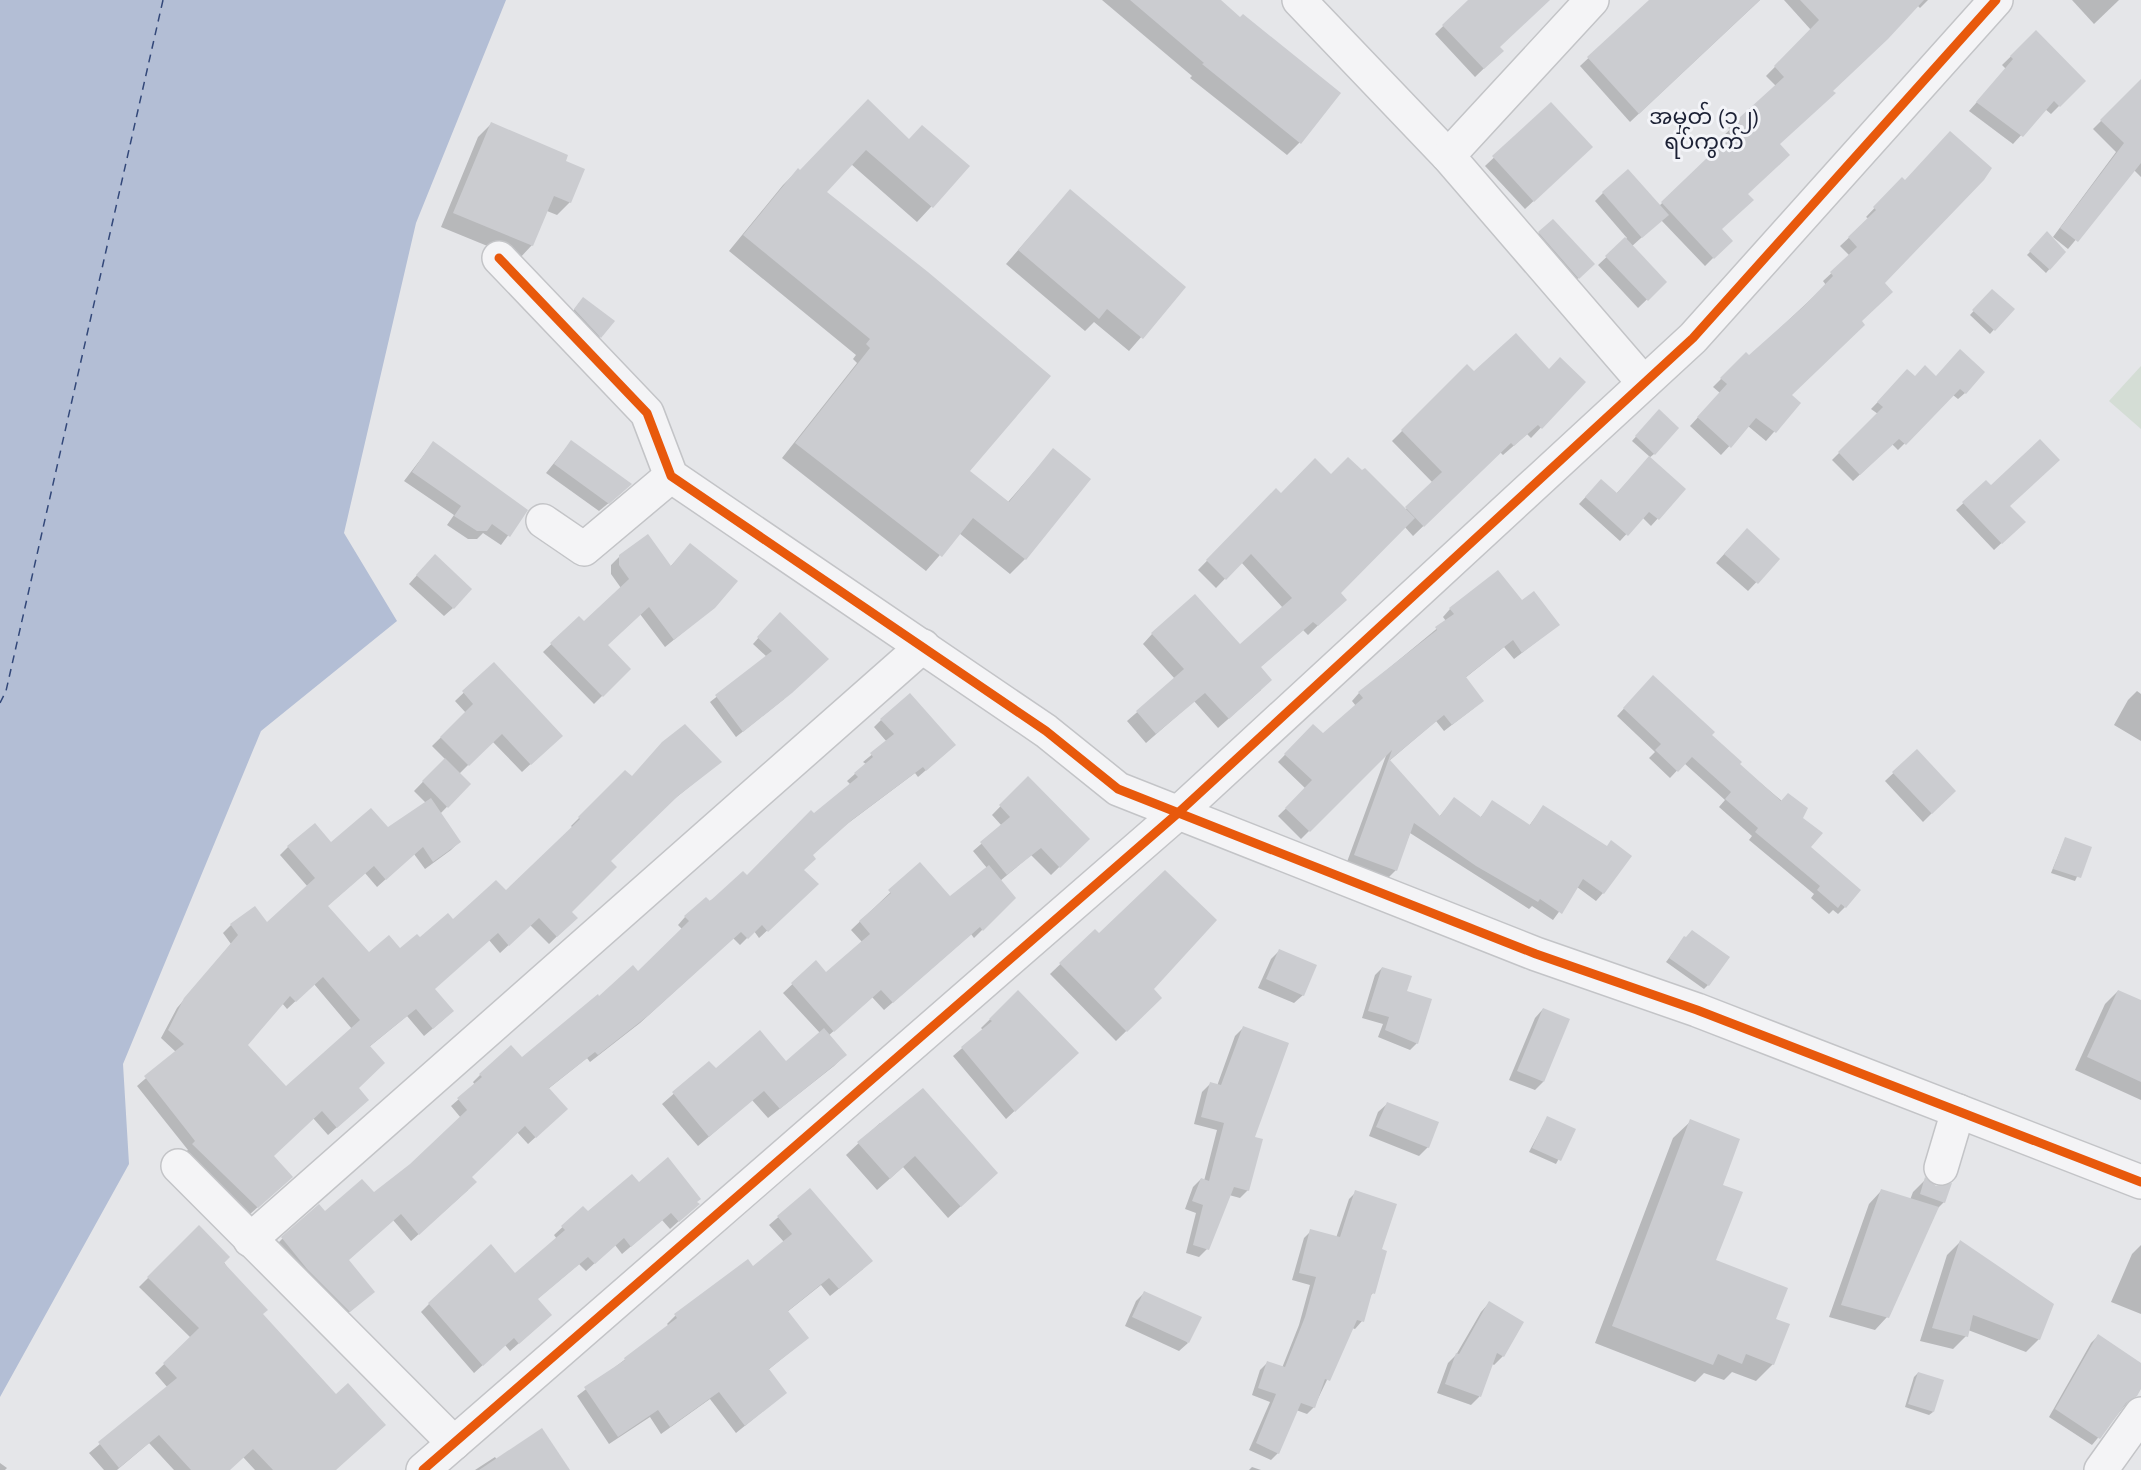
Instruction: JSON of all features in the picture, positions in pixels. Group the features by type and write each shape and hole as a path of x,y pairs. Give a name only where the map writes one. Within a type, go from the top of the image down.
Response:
{"street":[{"path":"1299,0 1448,156 1644,383"},
{"path":"1448,156 1592,0"},
{"path":"423,1470 1178,813 1693,338 1996,0"},
{"path":"499,258 646,413 671,476 1046,731 1118,789 1536,954 1697,1010 2141,1182"},
{"path":"543,521 584,549 671,476"},
{"path":"250,1240 923,646"},
{"path":"1941,1168 1958,1111"},
{"path":"178,1166 454,1443"},
{"path":"2101,1470 2141,1414"}],"shaded area":[{"path":"2141,366 2141,429 2109,401"}],"water":[{"path":"0,0 506,0 416,223 344,533 397,621 261,731 123,1064 129,1164 0,1397"}],"building":[{"path":"1130,0 1221,0 1240,17 1243,14 1341,93 1301,144 1202,64 1204,63"},
{"path":"1468,0 1550,0 1500,47 1504,51 1484,69 1442,25"},
{"path":"1649,0 1760,0 1639,114 1587,57"},
{"path":"1800,0 1924,0 1888,39 1833,91 1836,93 1780,144 1790,155 1748,194 1754,200 1722,229 1733,241 1714,259 1661,202 1733,133 1728,128 1784,77 1774,66 1819,20"},
{"path":"2036,30 2086,81 2060,107 2054,101 2023,137 1976,102 2013,59 2010,56"},
{"path":"2141,79 2141,163 2078,242 2060,228 2124,143 2100,120"},
{"path":"868,99 909,139 922,125 970,166 933,208 866,150 827,192 928,272 1051,376 970,471 1009,502 1053,448 1091,479 1026,560 973,518 942,557 795,443 870,348 866,344 870,339 743,235 798,168 800,170"},
{"path":"1551,102 1593,147 1534,202 1492,156"},
{"path":"491,122 568,155 566,161 585,169 571,203 554,196 533,246 453,213"},
{"path":"1950,131 1992,168 1984,180 1885,283 1893,292 1862,321 1865,325 1792,395 1801,403 1776,433 1756,418 1731,448 1697,417 1727,384 1720,378 1746,352 1749,355 1803,307 1833,276 1830,272 1857,247 1848,237 1876,210 1873,207 1902,177 1905,180"},
{"path":"1628,169 1669,215 1642,238 1602,192"},
{"path":"1070,189 1186,287 1143,339 1107,309 1099,319 1018,250"},
{"path":"1553,219 1595,264 1579,279 1538,232"},
{"path":"2047,231 2066,252 2050,270 2029,251"},
{"path":"1625,237 1667,282 1648,301 1605,256"},
{"path":"1992,289 2015,309 1995,331 1972,310"},
{"path":"583,297 615,321 601,338 574,309"},
{"path":"1516,333 1549,369 1560,357 1586,382 1542,429 1538,425 1514,446 1511,443 1424,527 1405,507 1442,472 1401,430 1467,364 1474,371"},
{"path":"1960,349 1985,372 1966,394 1960,389 1906,445 1899,439 1860,475 1838,452 1883,407 1877,402 1907,369 1915,376 1925,365 1936,376"},
{"path":"1659,409 1679,428 1655,455 1635,436"},
{"path":"2040,439 2060,460 2010,506 2026,522 2002,544 1962,502 1986,480 1991,485"},
{"path":"571,440 632,484 609,504 554,464"},
{"path":"433,441 528,510 510,537 492,524 487,531 477,531 454,516 461,506 412,472"},
{"path":"1649,456 1686,489 1659,520 1649,512 1628,536 1585,497 1601,479 1617,493"},
{"path":"1348,457 1362,470 1365,468 1415,518 1341,593 1347,600 1318,626 1313,622 1261,667 1272,680 1229,719 1205,693 1156,734 1136,711 1184,669 1151,633 1195,594 1240,644 1292,598 1251,554 1226,580 1206,560 1276,488 1281,493 1315,458 1331,474"},
{"path":"1747,528 1780,559 1758,584 1724,554"},
{"path":"648,534 671,566 690,543 738,581 715,608 674,640 649,607 608,645 631,669 603,697 550,643 579,616 584,621 629,579 619,565 619,555"},
{"path":"435,554 472,589 454,609 416,575"},
{"path":"1498,570 1522,600 1534,591 1560,625 1522,653 1513,640 1466,677 1484,701 1452,725 1444,715 1390,760 1440,816 1454,797 1481,817 1492,800 1530,825 1543,805 1607,846 1611,840 1632,856 1604,894 1583,879 1562,914 1540,899 1538,902 1476,866 1414,823 1397,871 1354,855 1392,750 1310,832 1285,808 1312,780 1284,754 1313,724 1323,733 1363,698 1358,692 1437,630 1435,627 1454,614 1449,608"},
{"path":"780,612 829,659 792,693 743,732 715,695 772,651 757,637"},
{"path":"494,662 563,736 531,765 502,734 469,766 440,737 473,704 462,691"},
{"path":"1653,675 1715,732 1712,735 1781,801 1788,793 1808,808 1803,818 1823,833 1811,847 1861,890 1846,908 1841,904 1838,908 1817,890 1820,886 1755,832 1758,828 1725,799 1731,792 1692,757 1678,772 1655,750 1661,744 1623,708"},
{"path":"910,693 956,745 926,771 923,767 852,820 813,855 816,859 804,870 819,884 768,932 762,925 748,939 741,932 649,1015 598,1055 595,1052 549,1088 568,1109 536,1138 525,1126 472,1177 477,1182 419,1235 401,1214 349,1260 375,1292 350,1312 307,1269 281,1237 319,1204 325,1211 362,1179 374,1192 410,1164 467,1110 457,1098 482,1077 479,1074 511,1045 522,1057 598,994 599,996 633,965 638,971 689,921 684,916 706,897 710,901 743,871 747,875 811,810 814,813 858,777 854,773 873,757 870,753 894,734 880,719"},
{"path":"685,724 722,762 678,796 611,861 617,867 572,912 578,918 557,937 539,918 509,946 498,933 435,989 454,1011 433,1029 416,1009 370,1046 385,1063 359,1088 369,1100 337,1128 322,1111 274,1156 293,1177 258,1208 192,1144 195,1141 144,1076 184,1044 168,1030 184,998 238,935 230,924 255,906 267,922 315,878 287,846 315,823 331,842 371,808 388,827 431,798 461,842 433,862 423,847 386,880 374,866 328,906 369,952 389,935 400,948 417,934 420,937 448,913 453,919 496,880 506,890 580,819 578,817 625,770 632,776 662,742","holes":["323,977 360,1020 286,1086 248,1045 290,996 296,1002"]},
{"path":"1917,749 1956,791 1932,814 1892,772"},
{"path":"445,758 471,784 448,808 422,781"},
{"path":"1028,776 1090,839 1060,868 1041,848 1007,875 980,842 1010,817 999,805"},
{"path":"2065,837 2092,847 2081,878 2053,869"},
{"path":"920,862 950,896 989,865 1016,898 983,931 980,927 893,1003 881,990 834,1032 791,983 816,960 826,972 870,934 859,921 891,893 888,890"},
{"path":"1165,870 1217,920 1154,989 1162,998 1127,1032 1059,963 1095,929 1099,933"},
{"path":"1692,930 1730,957 1709,986 1669,958 1684,936 1686,937"},
{"path":"1279,949 1317,965 1304,996 1266,979"},
{"path":"1382,967 1412,976 1407,991 1432,999 1418,1044 1385,1030 1389,1017 1368,1011"},
{"path":"1018,990 1079,1053 1015,1112 961,1047 992,1021 989,1019"},
{"path":"2118,990 2141,1000 2141,1082 2087,1057"},
{"path":"1543,1008 1570,1019 1544,1082 1517,1071"},
{"path":"1243,1026 1289,1043 1255,1137 1263,1139 1249,1191 1234,1187 1209,1250 1193,1245 1203,1205 1192,1201 1201,1178 1209,1181 1224,1123 1201,1117 1210,1082 1221,1085"},
{"path":"824,1028 847,1055 780,1109 764,1091 709,1137 672,1092 709,1061 716,1068 760,1030 786,1061"},
{"path":"923,1088 998,1173 961,1207 915,1156 890,1179 857,1142"},
{"path":"1387,1102 1439,1122 1429,1148 1376,1127"},
{"path":"1547,1116 1576,1129 1561,1161 1532,1148"},
{"path":"1690,1119 1740,1139 1723,1185 1743,1192 1716,1260 1788,1288 1776,1319 1790,1324 1774,1365 1746,1354 1742,1364 1718,1354 1713,1365 1612,1326"},
{"path":"668,1157 701,1199 697,1202 700,1204 679,1222 671,1213 631,1247 624,1238 595,1264 588,1257 538,1299 552,1315 519,1344 514,1338 483,1366 428,1303 491,1244 515,1273 565,1230 561,1226 583,1206 588,1211 632,1174 639,1182"},
{"path":"1925,1177 1936,1186 1952,1183 1945,1203 1920,1194"},
{"path":"810,1188 873,1261 839,1289 829,1278 788,1311 809,1338 769,1369 787,1393 745,1426 719,1392 670,1427 658,1410 618,1437 584,1387 625,1360 624,1358 677,1318 674,1314 748,1259 753,1266 792,1234 777,1216"},
{"path":"1881,1189 1939,1207 1889,1318 1841,1305"},
{"path":"1355,1190 1397,1204 1382,1249 1387,1251 1375,1294 1372,1293 1364,1322 1357,1320 1330,1381 1325,1379 1315,1408 1301,1403 1279,1454 1256,1443 1276,1394 1258,1388 1267,1361 1285,1367 1305,1317 1316,1277 1299,1273 1310,1229 1340,1237"},
{"path":"199,1225 230,1257 224,1263 268,1310 263,1314 336,1394 348,1383 386,1425 336,1470 273,1470 253,1449 230,1470 191,1470 159,1435 119,1468 98,1442 177,1378 163,1363 199,1328 147,1277"},
{"path":"1960,1240 2054,1304 2040,1340 1973,1315 1968,1337 1932,1328"},
{"path":"1144,1291 1202,1317 1189,1343 1132,1317"},
{"path":"1489,1301 1524,1322 1504,1357 1497,1353 1481,1397 1445,1384 1456,1353 1459,1354"},
{"path":"2098,1334 2141,1363 2141,1389 2137,1396 2126,1403 2100,1439 2055,1409"},
{"path":"1918,1372 1944,1380 1934,1412 1908,1404"},
{"path":"542,1428 570,1470 479,1470"}],"ferry route":[{"path":"0,703 6,691 163,0"}],"cycle path":[{"path":"423,1470 1178,813 1693,338 1996,0"},
{"path":"499,258 647,413 671,476 1046,731 1118,789 1536,954 1697,1010 2141,1182"}],"district":[{"name":"အမှတ် (၁၂) ရပ်ကွက်","path":"1704,128"}]}
